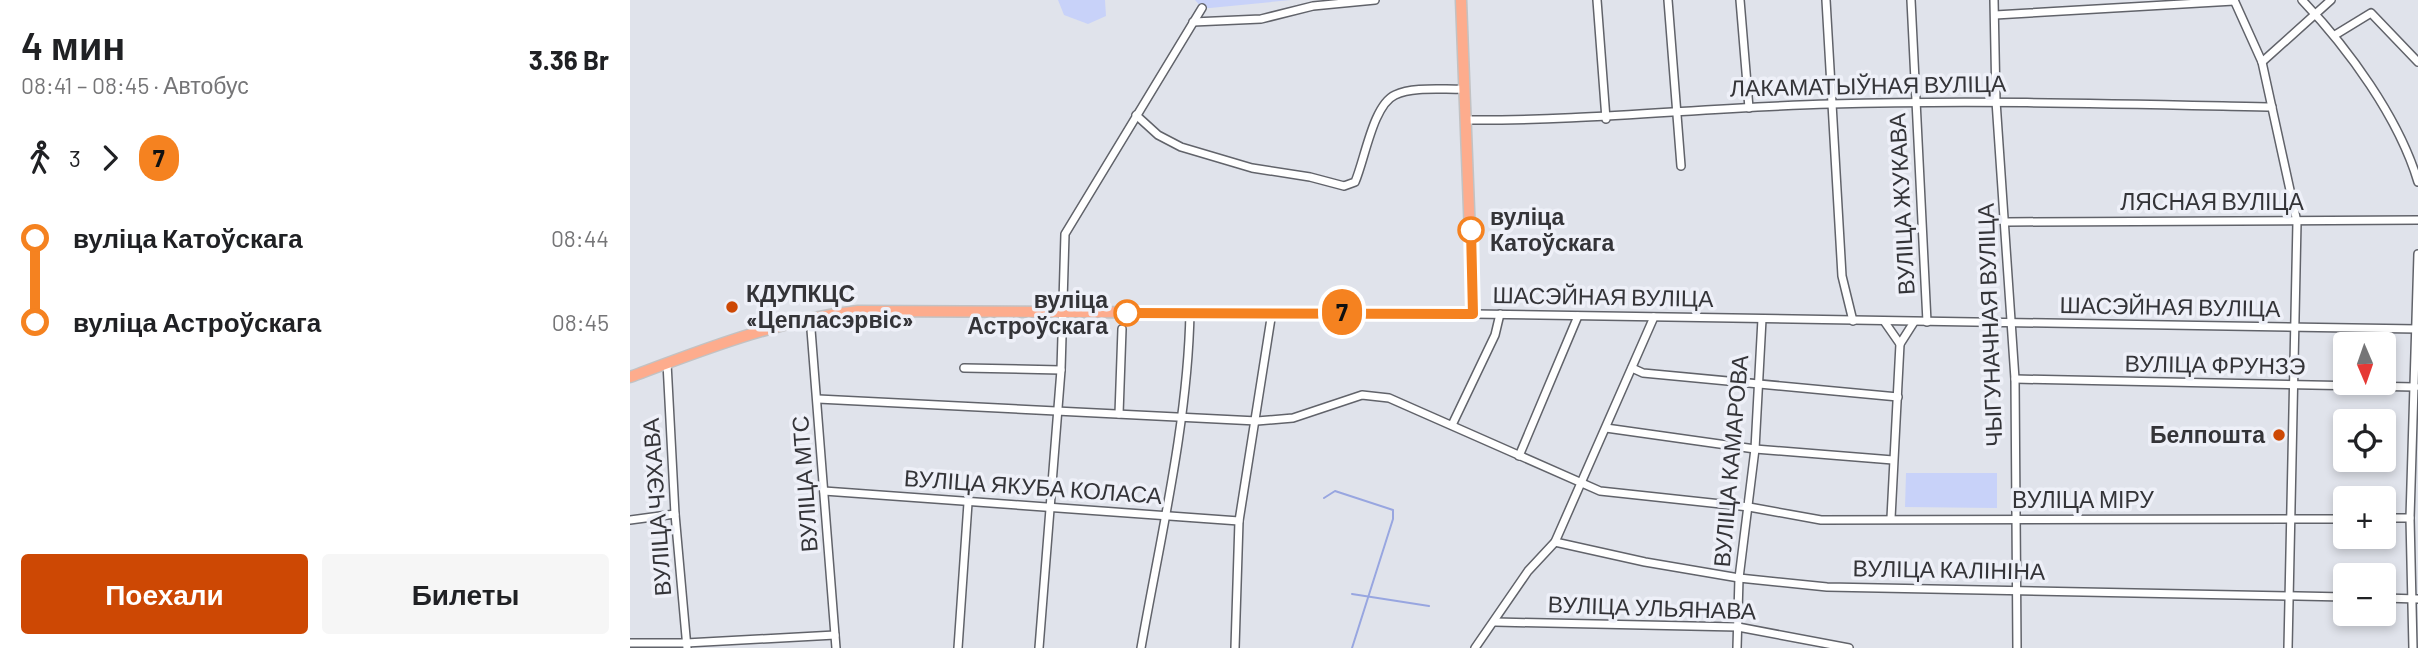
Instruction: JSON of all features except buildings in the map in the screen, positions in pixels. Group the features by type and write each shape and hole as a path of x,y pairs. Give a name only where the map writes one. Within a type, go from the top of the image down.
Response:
{"main road":[{"path":"1461,0 1473,314"},
{"name":"ШАСЭЙНАЯ ВУЛІЦА","path":"630,377 757,331 810,317 882,310 1473,314"}],"street":[{"path":"1193,22 1261,19 1313,6 1375,0"},
{"path":"1597,0 1606,118"},
{"path":"1668,0 1681,166"},
{"path":"1740,0 1749,108"},
{"path":"1826,0 1842,276 1853,320"},
{"name":"ВУЛІЦА ЖУКАВА","path":"1911,0 1927,322"},
{"name":"ЧЫГУНАЧНАЯ ВУЛІЦА","path":"1994,0 1996,101 2007,222 2015,379 2017,648"},
{"path":"1995,15 2104,4 2234,0 2262,62 2297,222 2288,648"},
{"path":"2302,0 2335,36 2392,122 2418,182"},
{"path":"2262,62 2331,0"},
{"path":"1039,648 1061,370 1065,234 1202,8"},
{"path":"2335,36 2371,13 2418,62"},
{"path":"1136,116 1158,135 1181,148 1252,168 1310,177 1344,186 1355,182 1380,107 1393,96 1407,92 1465,89"},
{"name":"ЛАКАМАТЫЎНАЯ ВУЛІЦА","path":"1466,120 1606,118 1676,111 1832,104 1996,101 2272,107"},
{"name":"ЛЯСНАЯ ВУЛІЦА","path":"2007,222 2418,220"},
{"path":"2413,648 2414,599 2410,518 2418,329 2418,254"},
{"path":"1141,648 1180,417 1189,353 1190,312"},
{"path":"1235,648 1239,521 1257,421 1272,312"},
{"name":"ШАСЭЙНАЯ ВУЛІЦА","path":"1473,314 2418,329"},
{"path":"1452,425 1495,335 1500,314"},
{"path":"1519,456 1578,316"},
{"name":"ВУЛІЦА МТС","path":"810,317 836,648"},
{"path":"1475,648 1528,571 1555,542 1654,317"},
{"name":"ВУЛІЦА КАМАРОВА","path":"1737,648 1739,578 1755,449 1762,319"},
{"path":"1884,321 1900,344"},
{"path":"1891,518 1900,344 1914,322"},
{"path":"1119,414 1122,329"},
{"name":"ВУЛІЦА ЧЭХАВА","path":"667,363 674,514 686,645"},
{"path":"964,368 1061,370"},
{"path":"1632,368 1643,373 1898,397"},
{"name":"ВУЛІЦА ФРУНЗЭ","path":"2015,379 2414,387"},
{"path":"818,399 1257,421 1293,418 1362,395 1389,398 1600,491 1749,507"},
{"path":"1606,428 1755,449 1893,460"},
{"name":"ВУЛІЦА ЯКУБА КОЛАСА","path":"824,491 1239,521"},
{"path":"958,648 968,503"},
{"name":"ВУЛІЦА МІРУ","path":"1749,507 1821,520 2333,519"},
{"path":"630,520 674,514"},
{"path":"2396,518 2410,518"},
{"name":"ВУЛІЦА КАЛІНІНА","path":"1555,542 1644,562 1739,578 1828,587 2333,597"},
{"path":"2396,598 2414,599"},
{"name":"ВУЛІЦА УЛЬЯНАВА","path":"1495,622 1738,626 1849,648"},
{"path":"630,642 686,645 835,635"}],"shaded area":[{"path":"1058,0 1105,0 1106,16 1088,24 1064,15"},
{"path":"1195,0 1291,0 1202,8"},
{"path":"1906,473 1997,473 1997,508 1905,507"}],"waterway":[{"path":"1324,498 1335,491 1393,510 1393,519 1352,648"},
{"path":"1352,594 1429,606"}],"bus line":[{"name":"7","path":"1127,313 1473,314 1471,230"}],"place":[{"name":"вуліца Катоўскага","path":"1471,230"},
{"name":"КДУПКЦС «Цепласэрвіс»","path":"732,307"},
{"name":"вуліца Астроўскага","path":"1127,313"},
{"name":"Белпошта","path":"2279,435"}]}
